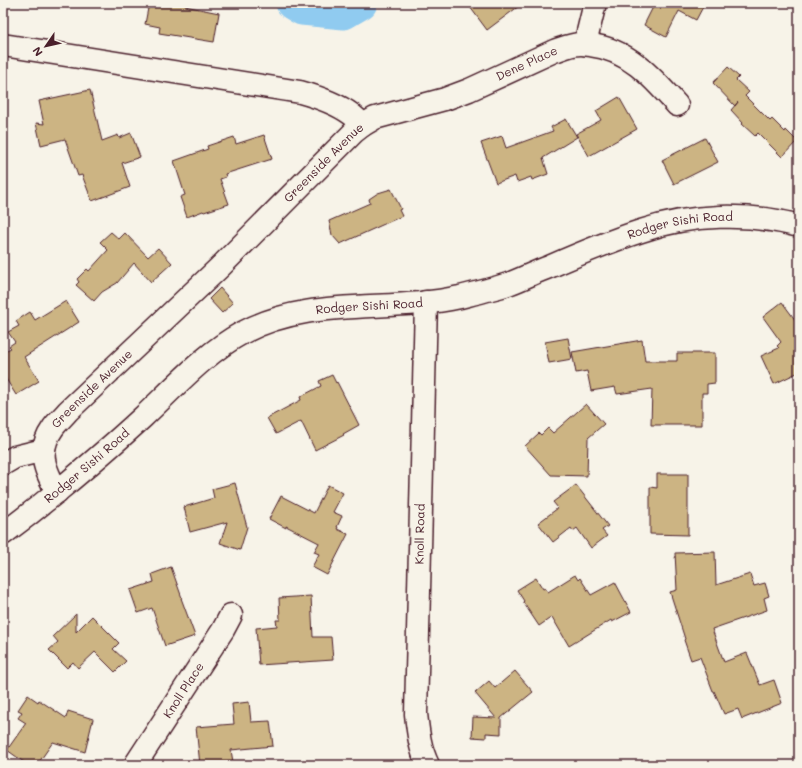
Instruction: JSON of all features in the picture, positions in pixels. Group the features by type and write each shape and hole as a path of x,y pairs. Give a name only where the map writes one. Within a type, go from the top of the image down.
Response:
{"street":[{"path":"585,44 595,3"},
{"name":"Dene Place","path":"363,124 375,118 445,99 469,90 554,51 564,47 582,44 598,46 615,51 637,64 677,105"},
{"name":"Greenside Avenue","path":"3,45 300,92 319,97 338,106 350,113 363,124 220,266 68,411 54,427 47,439 44,450 44,463 48,475 57,492"},
{"name":"Rodger Sishi Road","path":"3,534 57,492 104,452 199,364 222,345 243,332 267,322 289,315 319,310 350,306 426,302 459,297 507,284 623,237 670,223 705,217 772,220 799,226"},
{"name":"Knoll Road","path":"426,302 416,714 419,736 428,765"},
{"path":"3,464 16,457 44,450"},
{"name":"Knoll Place","path":"135,765 223,630 231,615"}],"building":[{"path":"149,3 185,3 185,6 219,13 214,42 159,33 160,27 145,24"},
{"path":"467,3 523,3 487,30"},
{"path":"655,3 705,3 696,20 679,11 666,37 644,25"},
{"path":"728,67 739,77 736,80 749,92 745,96 770,121 772,119 797,141 782,157 758,133 755,136 742,124 743,123 731,110 735,106 713,83"},
{"path":"90,90 102,141 118,135 119,138 131,133 140,157 122,163 130,187 92,201 82,175 78,176 65,139 41,145 36,123 44,124 39,101"},
{"path":"619,97 637,129 589,156 576,134 601,120 596,111"},
{"path":"566,119 577,137 543,158 548,174 532,180 531,177 517,182 515,176 496,183 481,143 502,136 506,148 553,131 551,127"},
{"path":"264,135 272,159 225,174 226,177 220,179 229,204 187,217 180,197 185,195 174,161 208,149 207,146 234,137 236,144"},
{"path":"705,138 718,162 674,184 662,160"},
{"path":"391,189 401,209 399,210 402,216 340,244 332,235 329,221 370,203 369,199 378,193"},
{"path":"111,232 119,239 125,233 148,257 158,248 172,263 151,282 134,263 117,283 102,292 94,301 76,285 79,282 77,279 87,269 89,271 108,250 100,242"},
{"path":"220,288 233,303 222,313 209,299"},
{"path":"66,301 79,322 24,357 39,381 16,395 3,374 3,352 11,348 9,346 15,342 8,332 19,326 16,321 30,312 35,320"},
{"path":"782,302 799,325 799,372 774,384 761,356 779,348 777,346 781,342 763,317"},
{"path":"568,338 572,359 549,363 545,342"},
{"path":"642,340 645,361 677,361 677,353 715,353 715,383 707,384 707,393 702,393 702,425 651,425 652,389 617,394 615,387 591,391 587,371 576,373 572,352"},
{"path":"332,375 359,425 343,434 344,435 315,450 301,421 276,434 267,418 301,400 300,397 321,386 319,381"},
{"path":"586,404 604,424 588,438 587,476 551,475 525,446 539,433 541,435 548,428 553,433"},
{"path":"657,474 688,474 688,535 650,534 650,487 657,488"},
{"path":"235,483 247,527 240,550 220,543 227,522 190,532 184,507 214,498 212,489"},
{"path":"328,485 343,493 333,512 342,516 337,529 348,534 327,575 312,567 319,554 314,552 319,543 269,519 281,496 314,513"},
{"path":"576,485 608,526 602,530 607,536 591,548 577,528 573,531 571,528 553,542 538,523 558,508 553,502"},
{"path":"715,552 716,585 750,574 754,586 765,583 769,596 764,598 767,610 712,629 724,662 747,653 760,685 774,680 782,703 742,719 738,709 724,714 713,691 700,657 691,660 670,592 677,590 675,553"},
{"path":"171,567 195,636 165,646 152,608 138,613 130,590 154,582 152,574"},
{"path":"575,575 578,580 580,578 591,595 615,582 631,612 612,622 611,620 569,646 552,617 539,626 517,590 536,578 543,589 545,588 548,592"},
{"path":"311,596 313,637 331,637 333,660 259,665 256,628 277,626 276,620 280,620 279,598"},
{"path":"76,614 76,632 92,616 119,643 113,649 126,661 115,672 95,652 78,668 73,662 67,668 49,650 58,642 53,636"},
{"path":"515,671 533,692 501,718 501,734 486,733 486,738 472,737 473,717 496,718 475,693 489,681 495,688"},
{"path":"28,695 38,702 39,700 66,718 68,711 93,719 85,752 53,742 37,765 28,765 7,750 26,723 18,718 22,712 18,710"},
{"path":"249,702 251,722 270,721 273,746 231,750 233,762 200,765 196,727 234,724 232,704"}],"waterway":[{"path":"292,3 302,9 344,13 361,3"}]}
